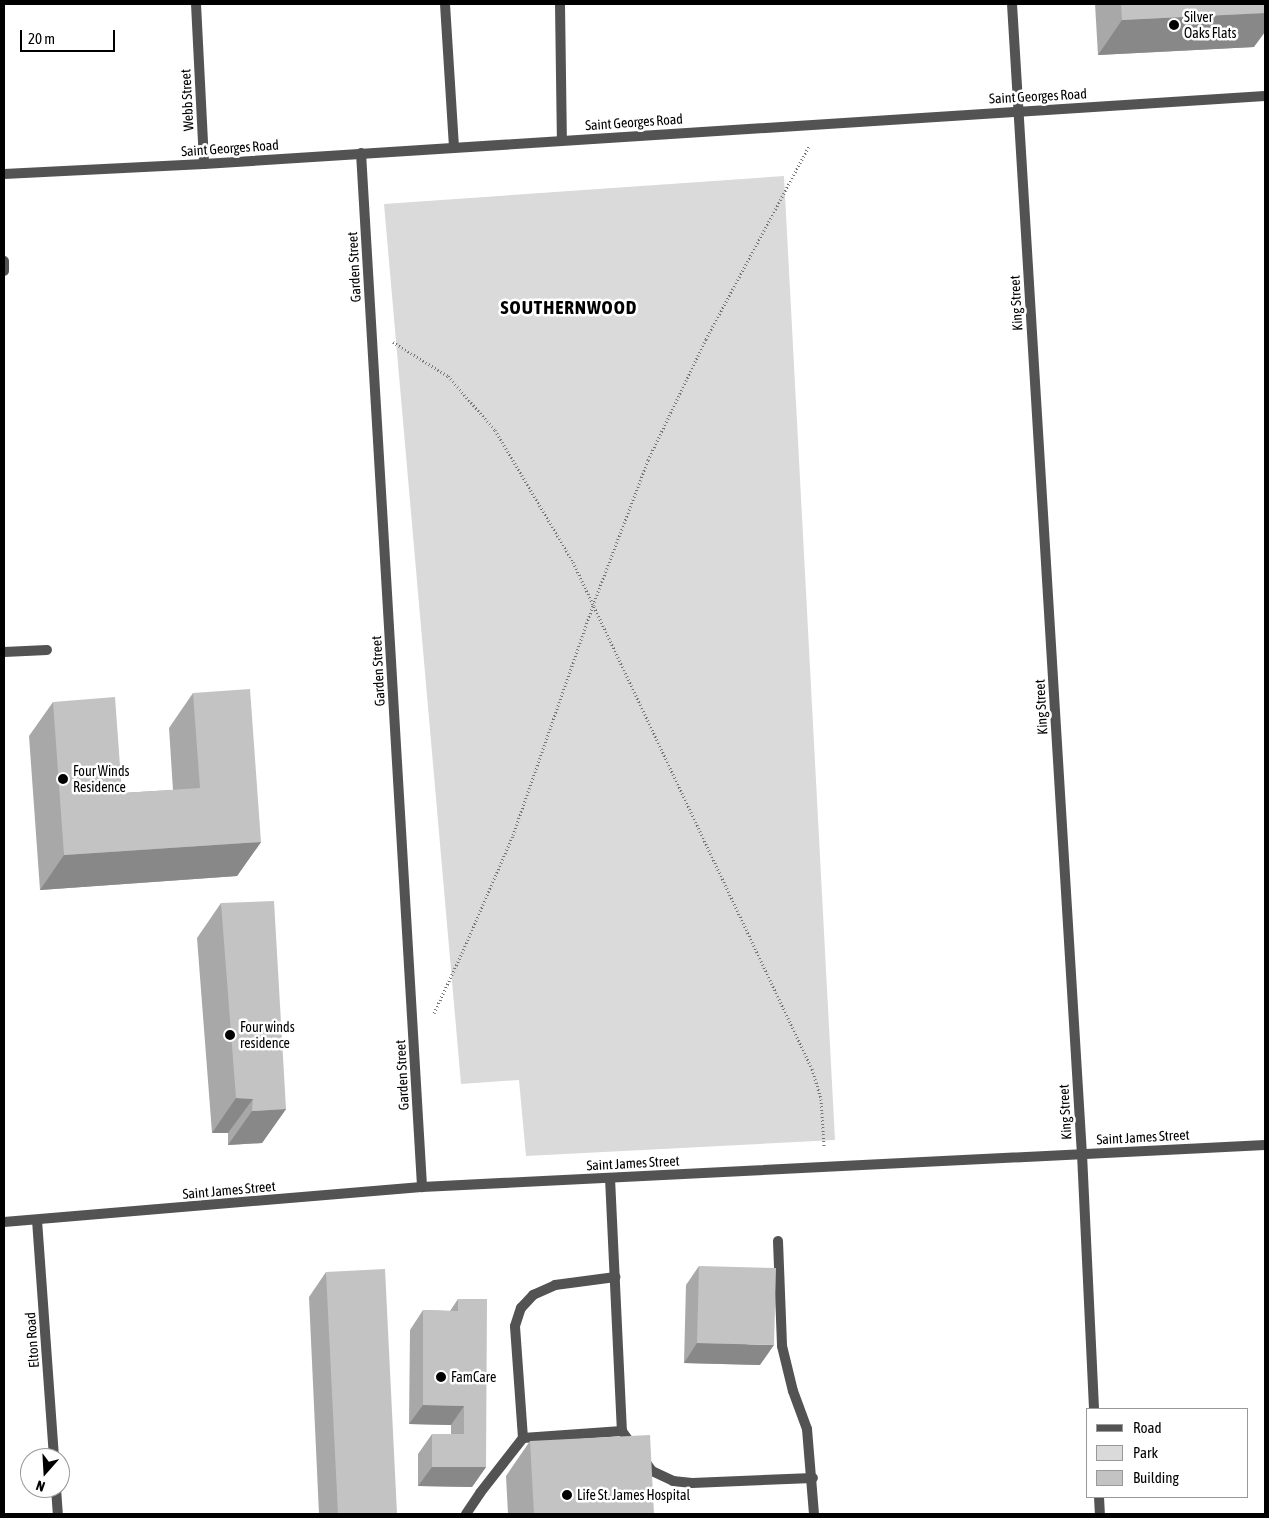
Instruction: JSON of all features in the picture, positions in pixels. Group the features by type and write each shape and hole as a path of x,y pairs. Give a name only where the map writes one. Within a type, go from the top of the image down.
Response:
{"street":[{"name":"Webb Street","path":"196,4 204,164"},
{"path":"445,4 454,147"},
{"path":"560,4 562,140"},
{"name":"King Street","path":"1012,4 1082,1154 1094,1408"},
{"name":"Saint Georges Road","path":"4,174 204,164 1018,110 1265,96"},
{"name":"Garden Street","path":"361,153 422,1187"},
{"path":"4,261 4,270"},
{"path":"4,652 47,650"},
{"name":"Saint James Street","path":"4,1222 422,1187 1265,1145"},
{"path":"610,1178 622,1431 652,1471 673,1481 692,1483 813,1478"},
{"name":"Elton Road","path":"37,1220 53,1448"},
{"path":"778,1241 782,1346 793,1391 807,1429 813,1478 814,1514"},
{"path":"466,1514 523,1438 515,1326 521,1308 533,1295 555,1284 615,1277"},
{"path":"523,1438 622,1431"},
{"path":"57,1498 58,1514"},
{"path":"1099,1498 1100,1514"}],"path":[{"path":"430,1020 462,953 513,835 594,605 648,460 706,339 820,123"},
{"path":"371,329 448,376 495,430 573,562 812,1069 821,1099 826,1166"}],"green space":[{"path":"784,176 835,1140 526,1156 519,1080 461,1084 384,204"}],"building":[{"path":"1121,4 1265,4 1265,13 1122,20"},
{"path":"250,689 261,842 64,855 53,702 115,697 122,793 200,788 193,693"},
{"path":"274,901 286,1109 252,1111 253,1099 236,1098 221,903"},
{"path":"699,1266 776,1268 774,1345 697,1343"},
{"path":"385,1269 397,1514 338,1514 326,1272"},
{"name":"FamCare","path":"458,1299 487,1299 486,1467 432,1467 432,1434 464,1434 464,1406 423,1405 423,1310 458,1311"},
{"path":"650,1435 654,1514 534,1514 530,1441"}],"place":[{"name":"Silver Oaks Flats","path":"1174,25"},
{"name":"Four Winds Residence","path":"63,779"},
{"name":"Four winds residence","path":"230,1035"},
{"name":"FamCare","path":"441,1377"},
{"name":"Life St. James Hospital","path":"567,1495"}],"district":[{"name":"SOUTHERNWOOD","path":"569,308"}]}
